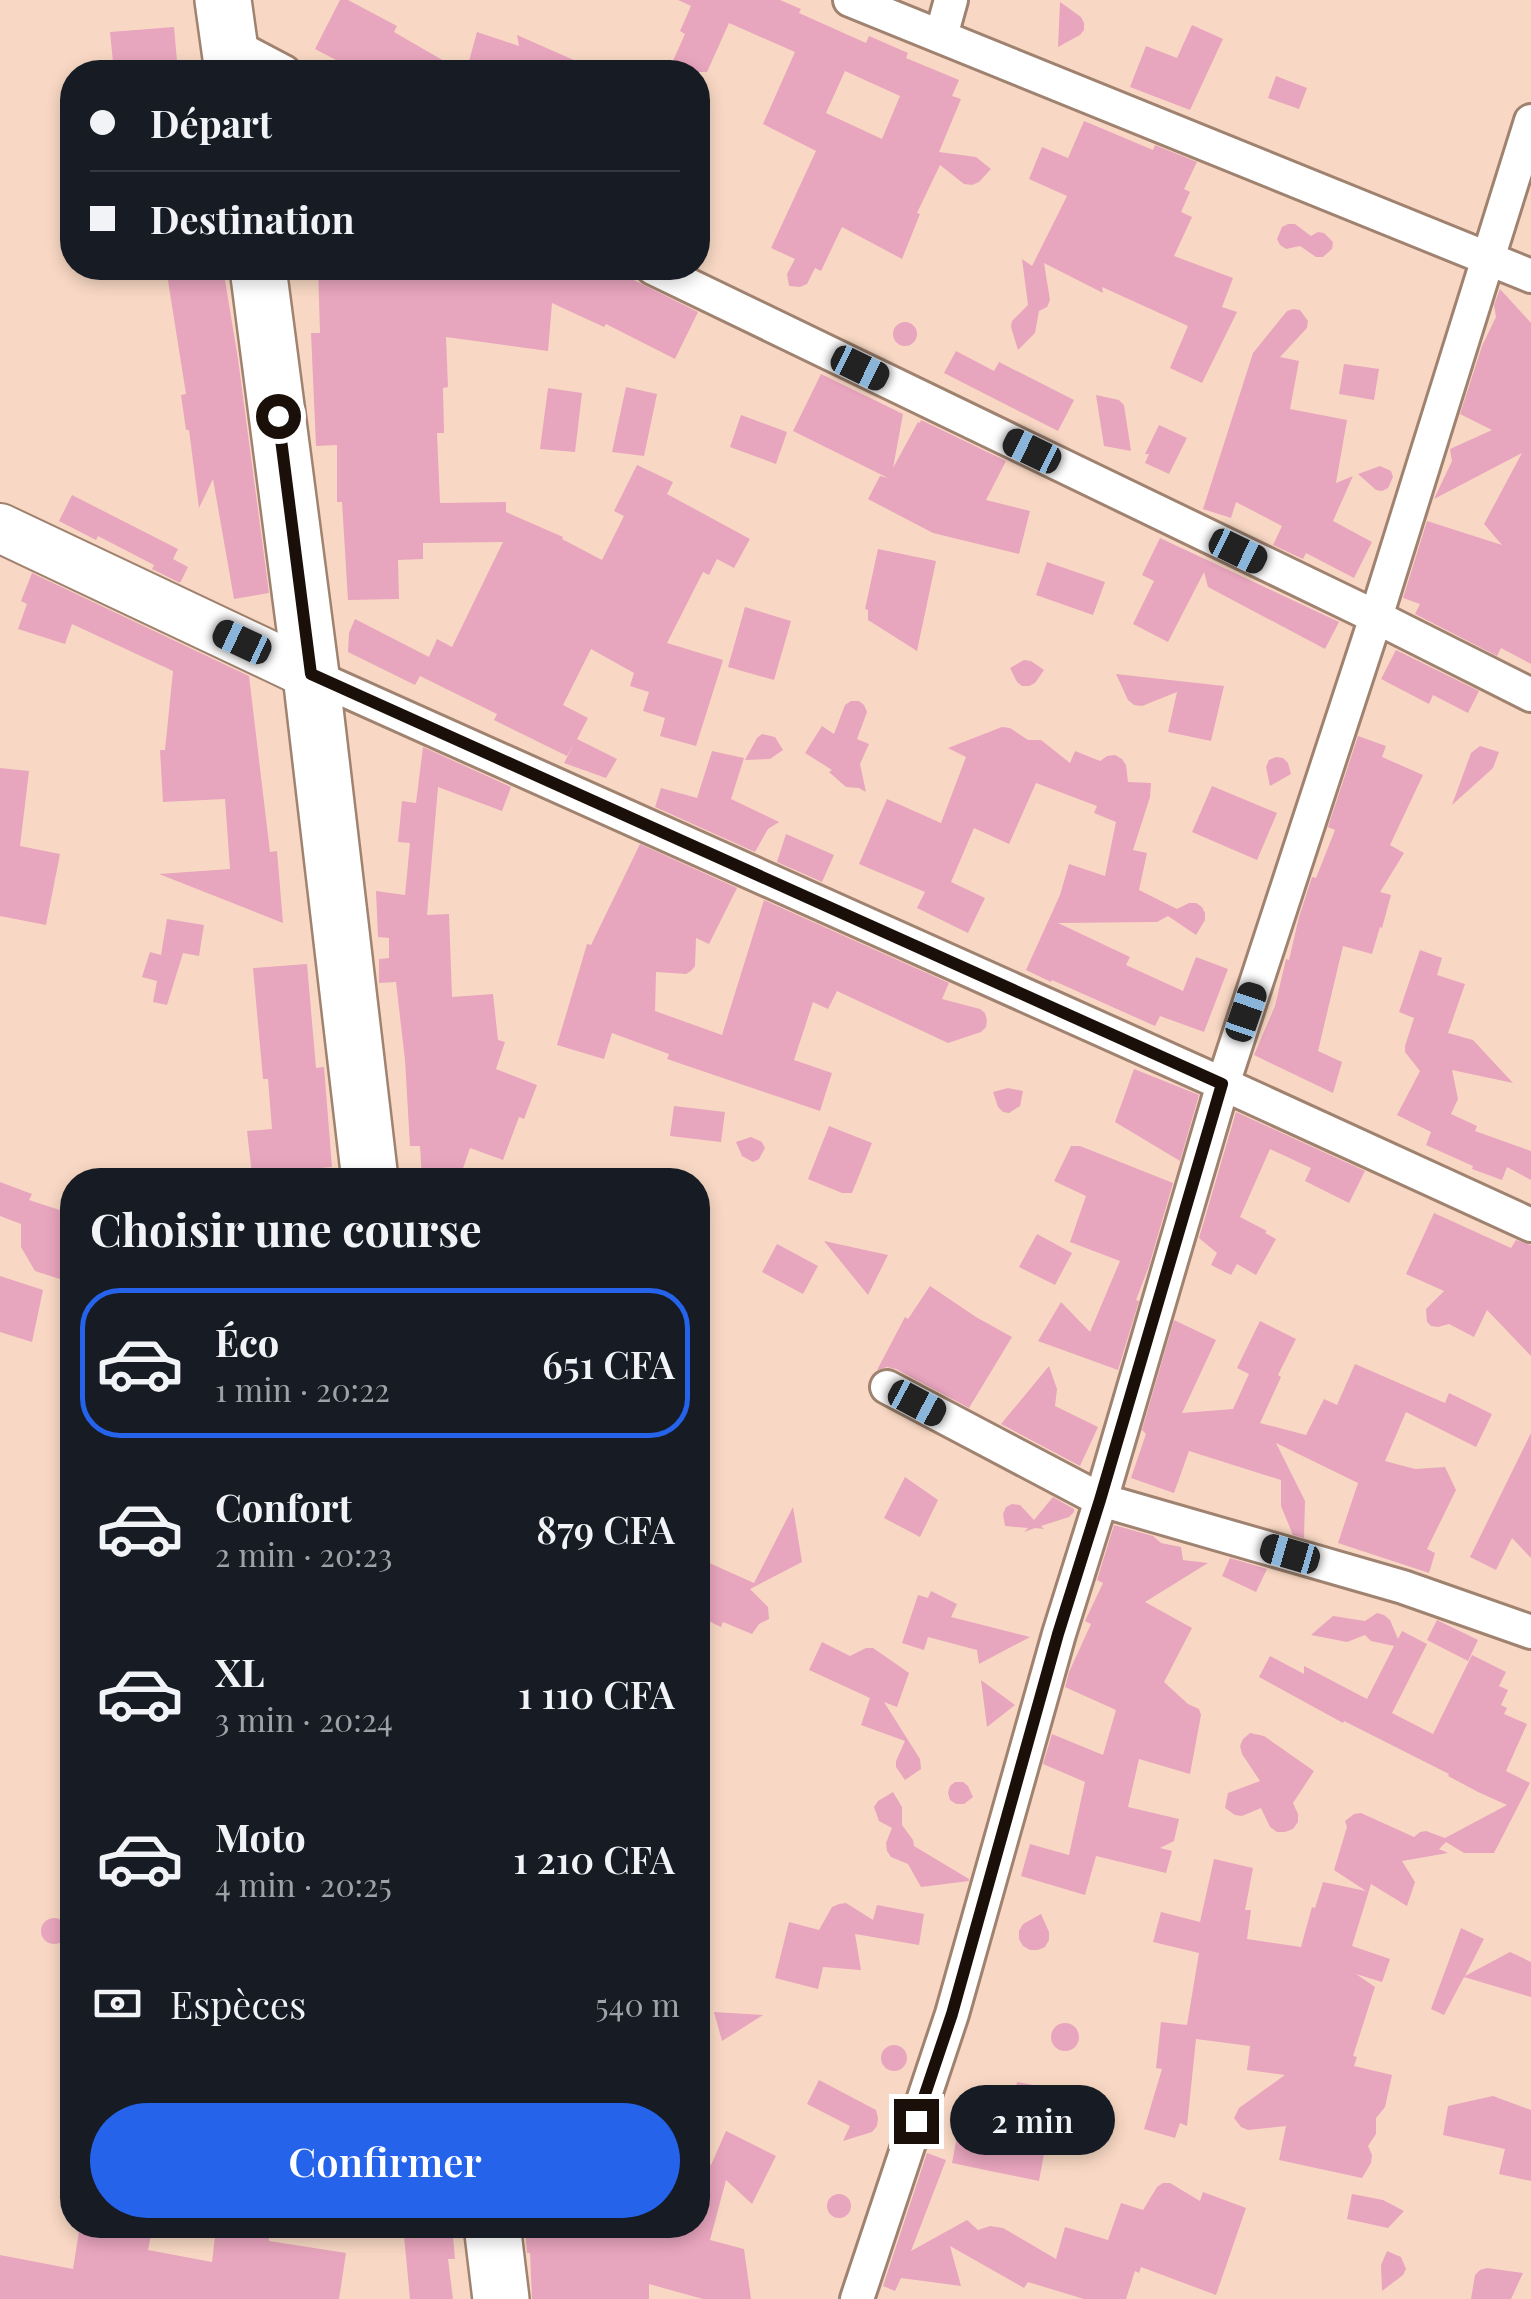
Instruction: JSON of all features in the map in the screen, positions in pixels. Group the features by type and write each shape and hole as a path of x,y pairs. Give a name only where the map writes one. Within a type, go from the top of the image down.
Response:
{"highway":[{"path":"260,280 311,674 369,1168"},
{"path":"494,2238 501,2299"}],"main road":[{"path":"0,528 311,674"}],"street":[{"path":"850,0 1531,276"},
{"path":"941,36 951,0"},
{"path":"228,38 264,60"},
{"path":"858,2299 952,2014 1058,1634 1222,1084 1376,617 1531,121"},
{"path":"679,280 1531,695"},
{"path":"311,674 1531,1225"},
{"path":"887,1387 1100,1500 1403,1586 1531,1632"}],"building":[{"path":"340,0 348,0 397,26 394,32 442,60 336,60 315,49"},
{"path":"678,0 780,0 801,9 799,13 866,43 869,36 908,53 906,58 959,80 952,96 961,99 939,152 976,157 991,169 972,185 964,184 940,165 917,213 920,214 902,259 842,227 821,271 815,268 807,284 789,286 787,274 795,259 771,248 816,151 763,124 795,52 729,23 710,65 710,60 673,60 685,34 680,31 691,6","holes":["845,71 900,96 882,139 826,113"]},
{"path":"1060,2 1081,17 1084,30 1058,47"},
{"path":"1192,25 1223,39 1190,110 1130,87 1146,46 1177,58"},
{"path":"174,27 177,60 113,60 110,32"},
{"path":"477,32 519,46 517,35 574,60 469,60"},
{"path":"1276,76 1307,88 1299,109 1268,98"},
{"path":"1084,121 1153,150 1155,145 1197,162 1184,189 1190,192 1181,212 1192,217 1174,256 1233,278 1222,307 1237,312 1202,383 1170,368 1188,326 1102,287 1103,293 1044,263 1050,300 1039,311 1035,333 1018,350 1012,321 1028,305 1022,259 1032,266 1067,196 1029,179 1042,147 1068,158"},
{"path":"1295,224 1311,236 1324,233 1333,242 1332,249 1323,257 1316,257 1300,246 1286,249 1277,239 1282,227"},
{"path":"168,280 225,280 269,593 234,599 213,479 199,508 181,395 186,394"},
{"path":"318,280 634,280 698,312 675,359 606,324 604,327 552,303 548,351 446,337 448,387 443,388 444,433 437,433 440,503 506,502 506,512 563,537 602,560 624,516 614,511 637,465 673,482 667,494 750,539 734,568 717,559 709,575 703,572 667,643 723,660 696,746 660,736 665,718 643,711 649,692 630,686 634,673 591,649 563,705 588,718 577,739 617,759 606,778 564,763 575,742 567,756 494,720 497,714 420,676 415,685 348,652 355,619 429,657 437,639 452,647 503,542 423,543 423,559 398,560 399,599 348,600 342,502 337,502 337,445 316,446 311,333 320,333"},
{"path":"1500,289 1531,323 1531,664 1501,648 1497,656 1415,614 1420,604 1403,598 1427,521 1502,545 1484,524 1522,453 1434,499 1452,461 1450,449 1492,430 1460,414 1482,346 1496,317 1494,305"},
{"path":"1300,310 1308,321 1307,328 1280,357 1299,361 1290,409 1347,420 1336,483 1353,476 1333,521 1372,542 1354,578 1306,553 1303,559 1273,545 1282,526 1236,502 1231,518 1203,509 1253,353 1287,311"},
{"path":"905,322 914,325 914,343 905,346 896,343 893,334 896,325"},
{"path":"956,351 994,371 999,362 1074,400 1058,431 944,373"},
{"path":"1344,364 1379,369 1374,400 1339,394"},
{"path":"821,374 903,414 893,468 921,420 1006,461 986,500 1030,511 1019,554 933,533 868,499 880,476 888,478 793,431"},
{"path":"626,387 657,394 644,456 612,452"},
{"path":"548,388 582,393 575,452 540,449"},
{"path":"1096,395 1119,400 1124,405 1131,451 1104,446"},
{"path":"741,415 787,432 776,464 730,447"},
{"path":"1159,425 1187,438 1169,474 1145,463 1149,454 1145,454"},
{"path":"1380,466 1391,471 1393,477 1382,491 1358,474"},
{"path":"72,495 178,549 173,559 188,567 180,583 98,536 96,540 59,521"},
{"path":"1160,538 1339,622 1325,649 1208,587 1204,572 1168,642 1133,624 1154,581 1142,575"},
{"path":"878,549 936,561 917,651 868,620 865,609"},
{"path":"1047,562 1105,582 1093,615 1036,595"},
{"path":"32,573 249,676 270,852 277,851 283,923 159,874 230,869 225,799 163,802 160,750 165,750 173,671 72,624 65,644 18,629 27,604 21,601"},
{"path":"745,607 791,621 774,680 728,667"},
{"path":"1396,650 1479,691 1468,713 1433,695 1429,704 1381,679"},
{"path":"1024,660 1044,670 1029,686 1017,682 1010,668"},
{"path":"1116,674 1224,686 1211,741 1168,732 1177,692 1142,706 1134,705"},
{"path":"859,701 867,712 857,739 869,744 860,764 866,792 846,787 829,772 832,770 805,753 822,726 834,734 845,705"},
{"path":"1002,727 1028,740 1041,740 1070,763 1075,751 1100,761 1115,755 1126,765 1128,782 1151,783 1133,850 1147,853 1139,890 1177,909 1189,903 1202,907 1205,920 1196,935 1168,916 1157,922 1058,923 1130,957 1126,965 1183,991 1196,957 1228,969 1204,1032 1160,1016 1155,1026 1026,970 1060,895 1069,864 1105,876 1116,822 1094,813 1097,806 1036,783 1009,844 974,828 951,882 985,898 968,933 917,908 925,892 859,864 887,799 941,823 966,757 948,748"},
{"path":"762,734 775,737 783,750 770,759 745,760 757,738"},
{"path":"1358,736 1386,746 1382,757 1423,775 1390,845 1404,853 1380,892 1391,895 1372,954 1343,946 1318,1051 1342,1062 1333,1093 1254,1055 1275,1006 1312,877 1316,878 1335,830 1328,827"},
{"path":"1480,746 1499,752 1493,768 1452,805 1471,753"},
{"path":"423,747 511,787 502,811 438,787 427,915 449,914 452,997 493,994 498,1040 505,1042 496,1069 537,1085 524,1119 519,1117 503,1160 470,1148 463,1168 421,1168 420,1146 410,1146 396,982 379,983 379,959 389,958 389,938 378,937 376,891 405,895 410,843 398,842 402,801 416,803"},
{"path":"712,751 744,758 731,799 779,822 768,829 755,852 655,807 661,788 697,798"},
{"path":"1276,757 1288,763 1291,774 1270,786 1266,767"},
{"path":"0,768 29,771 20,846 60,854 46,925 0,916"},
{"path":"1212,786 1277,813 1257,860 1192,832"},
{"path":"786,834 834,855 822,882 777,862"},
{"path":"640,844 737,888 709,944 696,938 695,966 691,971 656,972 655,1011 722,1035 764,900 949,983 942,999 980,1009 985,1013 986,1027 948,1043 837,991 828,1009 813,1002 794,1060 832,1073 820,1111 667,1059 669,1054 612,1033 604,1059 557,1045 587,944 591,945"},
{"path":"167,919 204,925 199,956 183,953 167,1005 153,1002 157,981 142,977 150,952 161,955"},
{"path":"1420,950 1442,958 1437,975 1465,984 1448,1033 1473,1040 1513,1083 1452,1070 1458,1099 1451,1114 1477,1126 1475,1131 1531,1151 1531,1180 1507,1167 1502,1180 1472,1169 1473,1166 1426,1145 1431,1132 1397,1115 1420,1071 1405,1052 1414,1018 1399,1012"},
{"path":"307,964 316,1068 324,1067 332,1167 251,1168 247,1131 272,1129 268,1079 263,1079 253,968"},
{"path":"1134,1069 1199,1095 1180,1161 1115,1122"},
{"path":"1008,1088 1023,1091 1020,1106 1009,1113 998,1107 993,1092"},
{"path":"674,1106 725,1112 721,1142 670,1136"},
{"path":"1236,1112 1365,1171 1349,1203 1305,1181 1311,1168 1270,1149 1240,1217 1276,1239 1256,1275 1237,1264 1231,1275 1211,1265 1217,1253 1199,1238"},
{"path":"829,1126 872,1143 852,1193 842,1193 808,1179"},
{"path":"751,1137 765,1148 753,1162 742,1156 736,1142"},
{"path":"1071,1146 1080,1146 1173,1183 1118,1370 1038,1341 1061,1302 1090,1332 1120,1261 1070,1242 1086,1196 1054,1181"},
{"path":"0,1182 32,1194 29,1200 60,1210 60,1279 35,1271 21,1247 21,1224 0,1216"},
{"path":"1434,1213 1511,1248 1516,1240 1531,1245 1531,1356 1487,1310 1474,1337 1449,1324 1438,1327 1427,1322 1426,1309 1444,1291 1406,1274"},
{"path":"1037,1234 1072,1253 1055,1285 1019,1267"},
{"path":"824,1241 888,1255 868,1295"},
{"path":"777,1244 818,1266 803,1294 762,1272"},
{"path":"0,1276 43,1290 32,1342 0,1332"},
{"path":"930,1286 1012,1337 969,1408 896,1369 877,1370 905,1317 908,1319"},
{"path":"1174,1320 1216,1340 1182,1413 1233,1409 1249,1374 1237,1368 1260,1321 1296,1339 1260,1423 1306,1435 1324,1399 1337,1405 1355,1364 1445,1403 1449,1393 1492,1414 1476,1447 1406,1412 1385,1461 1415,1469 1445,1467 1456,1490 1427,1549 1435,1553 1429,1573 1338,1543 1358,1483 1276,1443 1305,1501 1304,1538 1293,1535 1281,1506 1281,1480 1189,1451 1174,1493 1131,1478"},
{"path":"1049,1366 1057,1389 1055,1406 1098,1427 1080,1466 1001,1424"},
{"path":"1531,1433 1531,1558 1512,1538 1496,1570 1470,1557"},
{"path":"905,1477 938,1500 920,1537 884,1518"},
{"path":"1053,1497 1074,1512 1041,1526 1044,1529 1024,1532 1028,1528 1005,1526 1006,1507 1020,1505 1034,1520"},
{"path":"793,1507 802,1562 750,1589 768,1607 769,1619 752,1634 723,1622 721,1627 710,1622 710,1563 754,1583"},
{"path":"1114,1525 1181,1547 1183,1560 1208,1563 1145,1602 1192,1628 1164,1682 1199,1709 1201,1715 1190,1774 1139,1759 1128,1807 1179,1819 1174,1841 1160,1848 1172,1851 1166,1873 1096,1856 1085,1895 1021,1876 1030,1844 1069,1855 1085,1782 1043,1764 1052,1734 1103,1755 1116,1710 1065,1687 1091,1624 1085,1621 1103,1583 1097,1580"},
{"path":"1230,1558 1267,1569 1256,1592 1222,1576"},
{"path":"931,1591 957,1604 951,1617 1030,1637 979,1664 977,1650 928,1637 924,1650 902,1643 918,1595 928,1598"},
{"path":"1377,1613 1390,1620 1398,1639 1402,1631 1427,1644 1392,1713 1433,1734 1472,1655 1506,1672 1499,1686 1508,1690 1501,1705 1507,1708 1504,1714 1527,1724 1506,1771 1530,1783 1494,1853 1464,1853 1446,1842 1439,1849 1448,1853 1402,1861 1415,1882 1407,1906 1371,1884 1352,1946 1390,1959 1382,1982 1356,1974 1375,1987 1353,2056 1357,2057 1354,2066 1392,2075 1385,2107 1376,2118 1376,2134 1368,2146 1371,2163 1362,2178 1279,2160 1286,2126 1248,2130 1241,2127 1234,2118 1239,2108 1285,2075 1247,2070 1250,2046 1196,2039 1187,2126 1180,2123 1175,2138 1144,2129 1162,2069 1156,2068 1161,2022 1187,2025 1199,1953 1153,1942 1161,1912 1200,1922 1214,1859 1253,1868 1245,1910 1251,1910 1247,1939 1301,1947 1323,1882 1366,1891 1334,1870 1347,1827 1345,1821 1354,1814 1361,1813 1414,1837 1426,1831 1445,1838 1507,1805 1259,1677 1270,1656 1304,1674 1304,1666 1367,1699 1394,1646 1371,1641 1365,1635 1347,1642 1311,1635 1333,1616 1365,1621"},
{"path":"1437,1620 1478,1640 1468,1661 1427,1640"},
{"path":"822,1642 850,1656 873,1648 909,1673 897,1707 884,1702 920,1759 921,1769 905,1780 896,1761 905,1741 861,1725 870,1698 809,1670"},
{"path":"981,1680 1015,1705 987,1727"},
{"path":"1250,1733 1264,1736 1314,1771 1293,1803 1298,1822 1293,1829 1277,1832 1270,1827 1261,1808 1242,1816 1225,1808 1228,1793 1260,1781 1240,1746"},
{"path":"955,1782 968,1786 973,1797 964,1804 950,1800 948,1793"},
{"path":"893,1792 902,1807 902,1825 914,1846 969,1881 921,1887 908,1864 891,1857 886,1843 892,1828 879,1821 874,1807"},
{"path":"846,1903 873,1920 877,1905 924,1914 919,1945 855,1934 861,1970 823,1967 818,1989 775,1978 789,1922 819,1930 832,1907"},
{"path":"1041,1914 1049,1940 1045,1947 1030,1950 1023,1946 1019,1931 1023,1924"},
{"path":"49,1919 59,1919 60,1942 49,1943 42,1936 42,1926"},
{"path":"1461,1928 1484,1939 1465,1976 1510,1952 1531,1962 1531,1997 1464,1977 1444,2015 1431,2009"},
{"path":"714,2012 763,2015 722,2041"},
{"path":"1065,2023 1075,2027 1079,2037 1075,2047 1065,2051 1055,2047 1051,2037 1055,2027"},
{"path":"894,2045 903,2049 907,2058 903,2067 894,2071 885,2067 881,2058 885,2049"},
{"path":"819,2080 876,2110 877,2126 872,2132 843,2141 850,2126 807,2104"},
{"path":"1017,2082 1056,2089 1039,2181 952,2163 958,2131 1007,2141"},
{"path":"1493,2096 1531,2110 1531,2181 1499,2174 1505,2149 1443,2135 1448,2106"},
{"path":"726,2131 776,2156 752,2204 726,2180 710,2240 744,2249 751,2299 703,2299 649,2284 649,2299 532,2299 526,2238 710,2238 711,2165"},
{"path":"927,2153 946,2160 911,2251 967,2220 978,2230 990,2226 1003,2228 1056,2259 1065,2227 1108,2240 1121,2203 1143,2210 1163,2183 1170,2183 1200,2201 1203,2192 1246,2208 1216,2295 1141,2267 1139,2273 1135,2271 1126,2299 1084,2299 1028,2282 1024,2288 950,2246 961,2286 901,2278 895,2291 883,2286"},
{"path":"839,2194 848,2197 848,2215 839,2218 830,2215 827,2206 830,2197"},
{"path":"1352,2194 1383,2200 1404,2211 1388,2228 1347,2219"},
{"path":"78,2238 150,2238 148,2250 212,2262 215,2238 269,2238 346,2253 339,2299 0,2299 0,2255 73,2269"},
{"path":"404,2238 453,2238 455,2259 448,2259 453,2299 410,2299"},
{"path":"1387,2251 1401,2257 1406,2269 1382,2291 1381,2265"},
{"path":"1487,2268 1523,2273 1511,2299 1471,2299 1475,2275"}],"route":[{"path":"278,416 311,674 1222,1084 1058,1634 952,2014 916,2121"}]}
